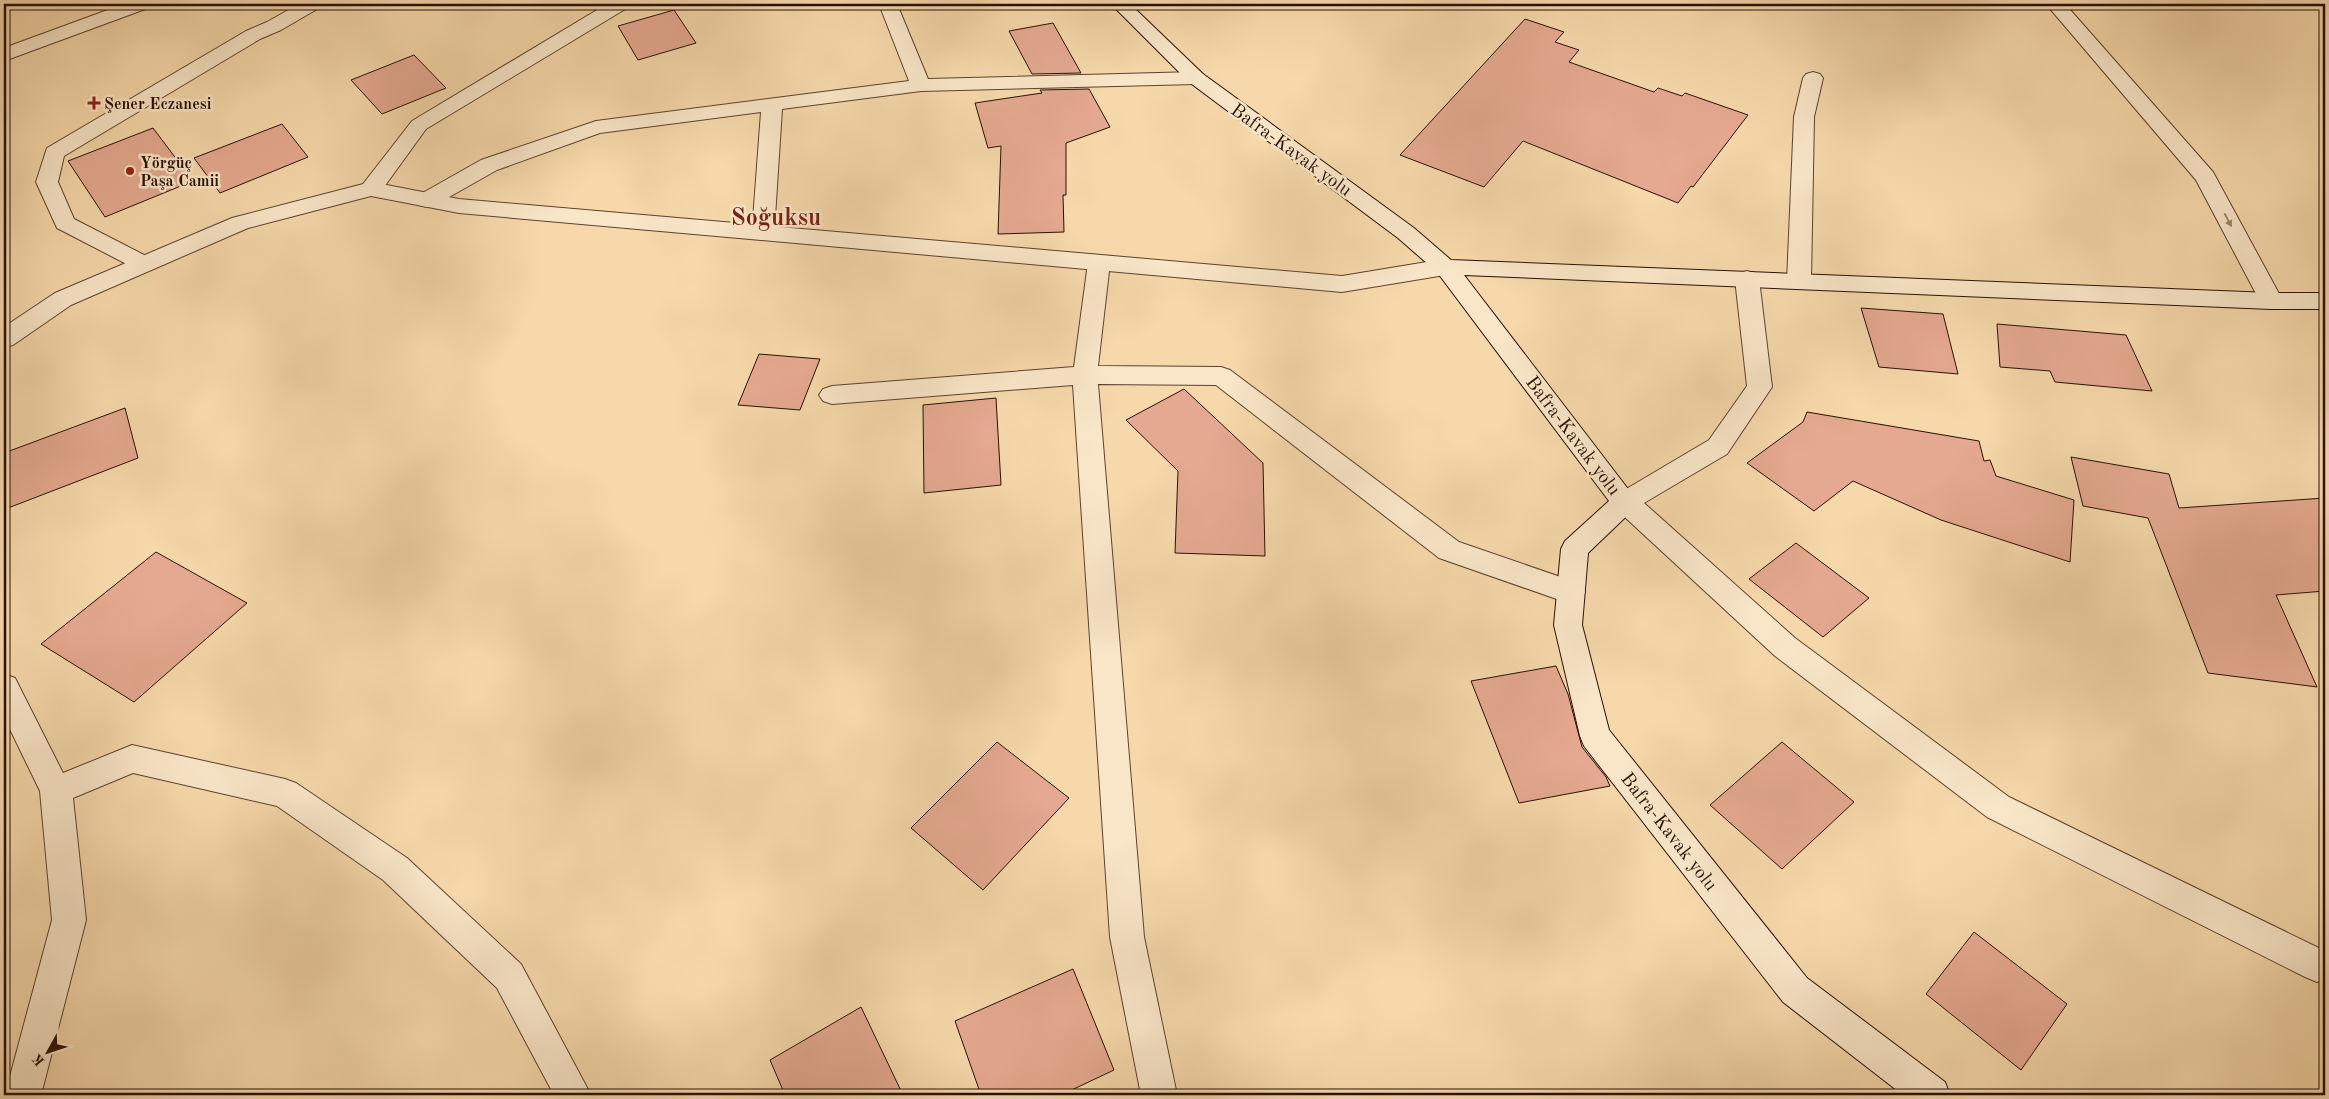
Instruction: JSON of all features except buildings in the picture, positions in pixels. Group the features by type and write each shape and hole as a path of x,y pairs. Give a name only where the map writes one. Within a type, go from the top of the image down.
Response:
{"street":[{"path":"4,55 141,4"},
{"path":"144,264 65,223 47,182 54,153 253,35 274,26 312,4"},
{"path":"371,189 418,125 620,4"},
{"path":"888,4 921,85"},
{"name":"Bafra-Kavak yolu","path":"1120,4 1196,78 1406,233 1445,268 1625,502 1575,548 1568,625 1595,736 1795,990 1932,1095"},
{"path":"2055,4 2205,178 2271,301"},
{"path":"427,200 489,165 596,127 921,85 1196,78"},
{"path":"1799,280 1804,117 1812,78"},
{"path":"763,234 772,104"},
{"path":"4,339 63,299 240,223 371,189 459,206 1342,284 1445,268 1799,280 2271,301 2325,300"},
{"path":"1099,263 1085,375 1127,936 1159,1095"},
{"path":"1747,279 1760,388 1718,447 1625,502 1785,647 1998,807 2317,966"},
{"path":"832,395 1085,375 1221,376 1448,550 1571,592"},
{"path":"4,687 56,790 69,920 23,1095"},
{"path":"56,790 132,759 286,793 395,869 509,976 572,1095"}],"place":[{"name":"Şener Eczanesi","path":"94,103"},
{"name":"Yörgüç Paşa Camii","path":"130,171"}],"district":[{"name":"Soğuksu","path":"776,217"}]}
